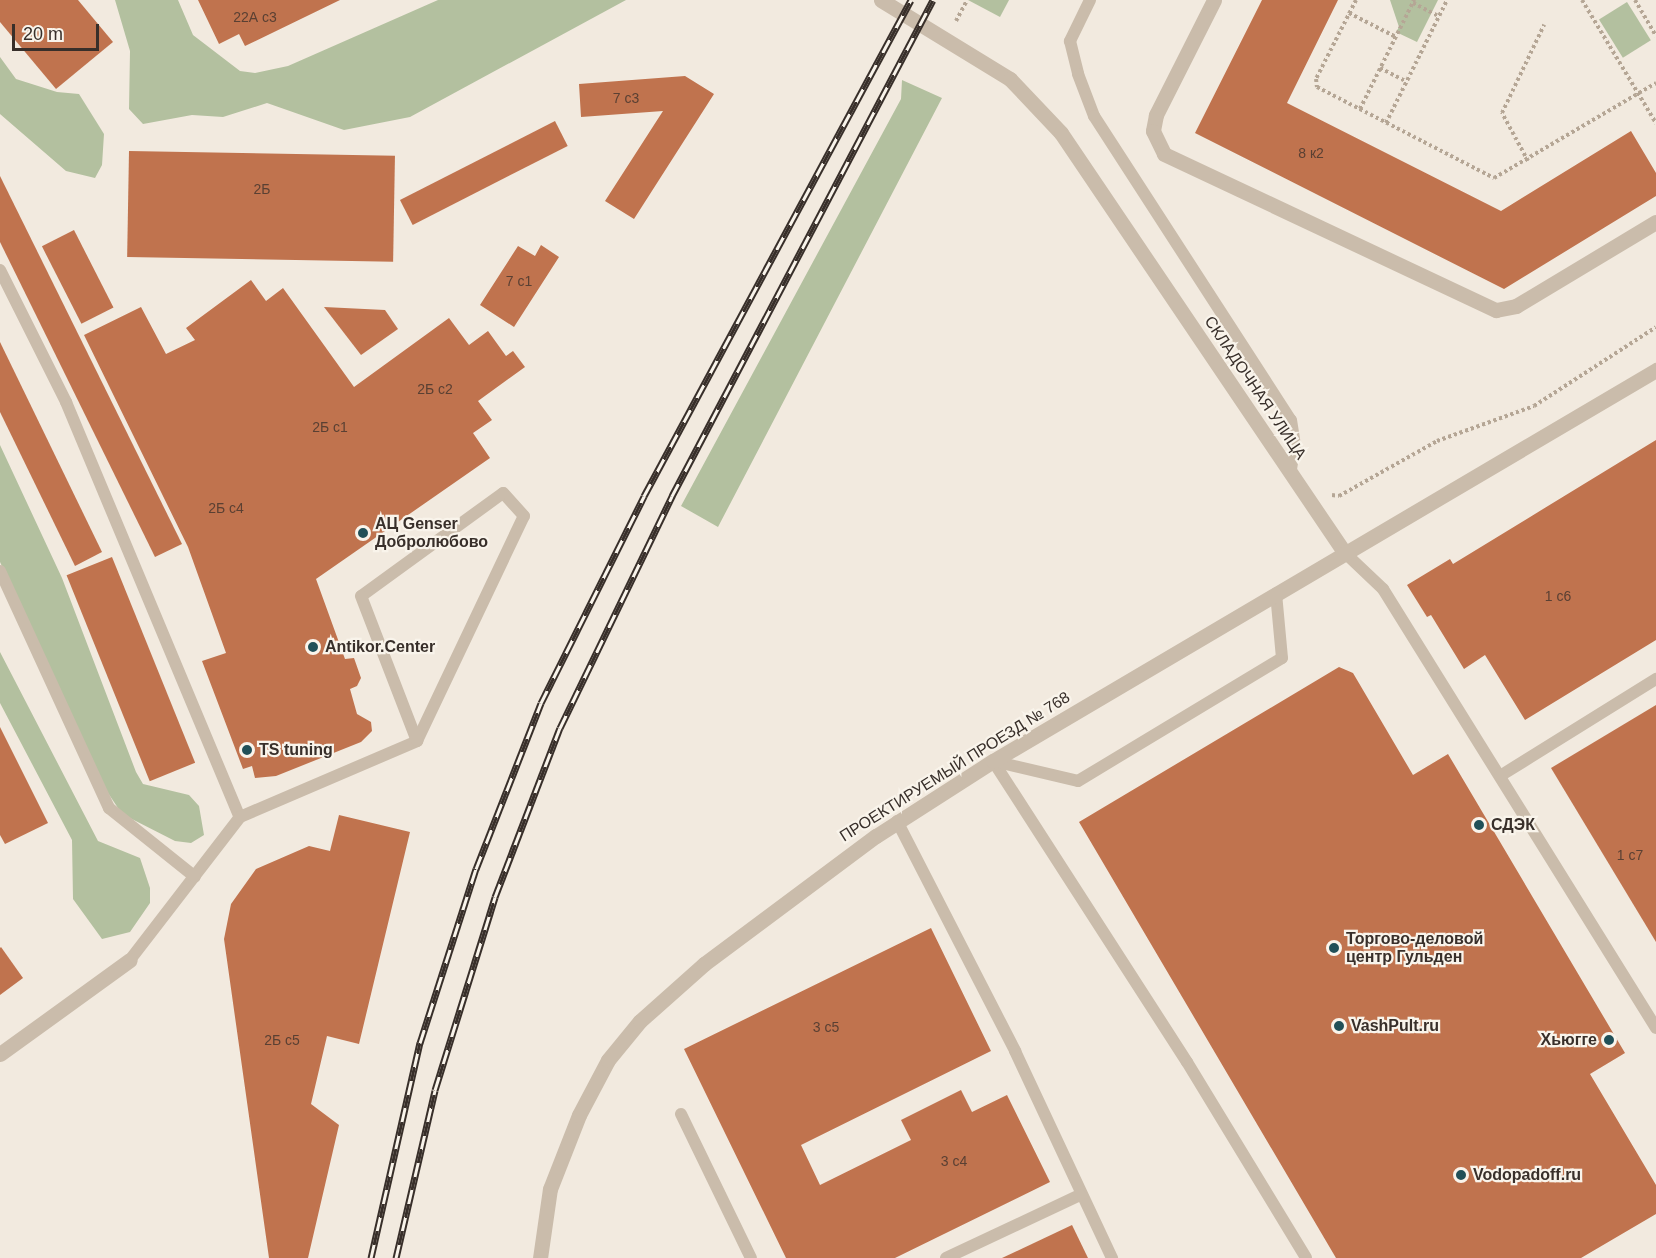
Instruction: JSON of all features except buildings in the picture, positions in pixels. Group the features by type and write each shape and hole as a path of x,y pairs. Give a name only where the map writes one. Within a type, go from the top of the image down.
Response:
{"street":[{"name":"СКЛАДОЧНАЯ УЛИЦА","path":"881,0 1010,79 1061,133 1344,552"},
{"path":"1214,0 1156,115 1153,131 1164,154 1496,310 1516,306 1656,222"},
{"path":"1344,552 1656,370"},
{"name":"ПРОЕКТИРУЕМЫЙ ПРОЕЗД № 768","path":"540,1258 550,1189 579,1115 608,1060 640,1021 704,964 897,821 993,761 1344,552"},
{"path":"0,1054 130,960"}],"lane":[{"path":"1089,2 1070,41 1078,74 1094,116 1291,420 1295,444 1290,474"},
{"path":"0,270 66,402 240,817"},
{"path":"130,960 240,817 417,741 524,516 503,493 361,596 417,741"},
{"path":"1344,552 1383,589 1656,1028"},
{"path":"0,571 108,808 195,877"},
{"path":"993,761 1078,782 1282,658 1276,592"},
{"path":"1500,776 1656,679"},
{"path":"993,761 1187,1062 1306,1258"},
{"path":"897,821 1015,1051 1080,1195 1112,1258"},
{"path":"681,1114 751,1258"},
{"path":"946,1258 1080,1195"}],"path":[{"path":"1356,0 1316,84 1359,109 1494,178 1528,161 1656,83"},
{"path":"1386,123 1447,0"},
{"path":"1582,0 1656,123"},
{"path":"1635,0 1656,36"},
{"path":"1359,109 1413,1 1439,16"},
{"path":"1349,13 1395,37"},
{"path":"1528,161 1502,113 1544,25"},
{"path":"1380,68 1407,81"},
{"path":"1323,494 1339,496 1437,441 1534,406 1656,327"}],"green space":[{"path":"115,0 178,0 193,35 240,71 255,73 288,66 438,0 626,0 410,117 344,130 267,103 223,117 192,115 143,124 129,109 130,51"},
{"path":"968,0 1009,0 1000,17"},
{"path":"1390,0 1438,0 1417,42 1396,32 1399,27"},
{"path":"1627,2 1651,40 1623,58 1599,19"},
{"path":"0,57 16,79 57,92 79,94 104,134 102,165 95,178 66,171 0,114"},
{"path":"902,80 942,98 718,527 681,506 901,99"},
{"path":"0,445 62,578 136,772 143,784 189,795 199,806 204,835 191,843 175,841 122,814 106,790 0,562"},
{"path":"0,652 98,841 140,858 150,888 150,903 130,932 102,939 73,899 72,840 0,703"}],"railway":[{"path":"371,1258 420,1043 476,869 541,703 644,496 911,0"},
{"path":"396,1258 435,1090 495,897 560,728 672,496 933,0"}],"place":[{"name":"АЦ Genser Добролюбово","path":"363,533"},
{"name":"Antikor.Center","path":"313,647"},
{"name":"TS tuning","path":"247,750"},
{"name":"СДЭК","path":"1479,825"},
{"name":"Торгово-деловой центр Гульден","path":"1334,948"},
{"name":"VashPult.ru","path":"1339,1026"},
{"name":"Хьюгге","path":"1609,1040"},
{"name":"Vodopadoff.ru","path":"1461,1175"}]}
